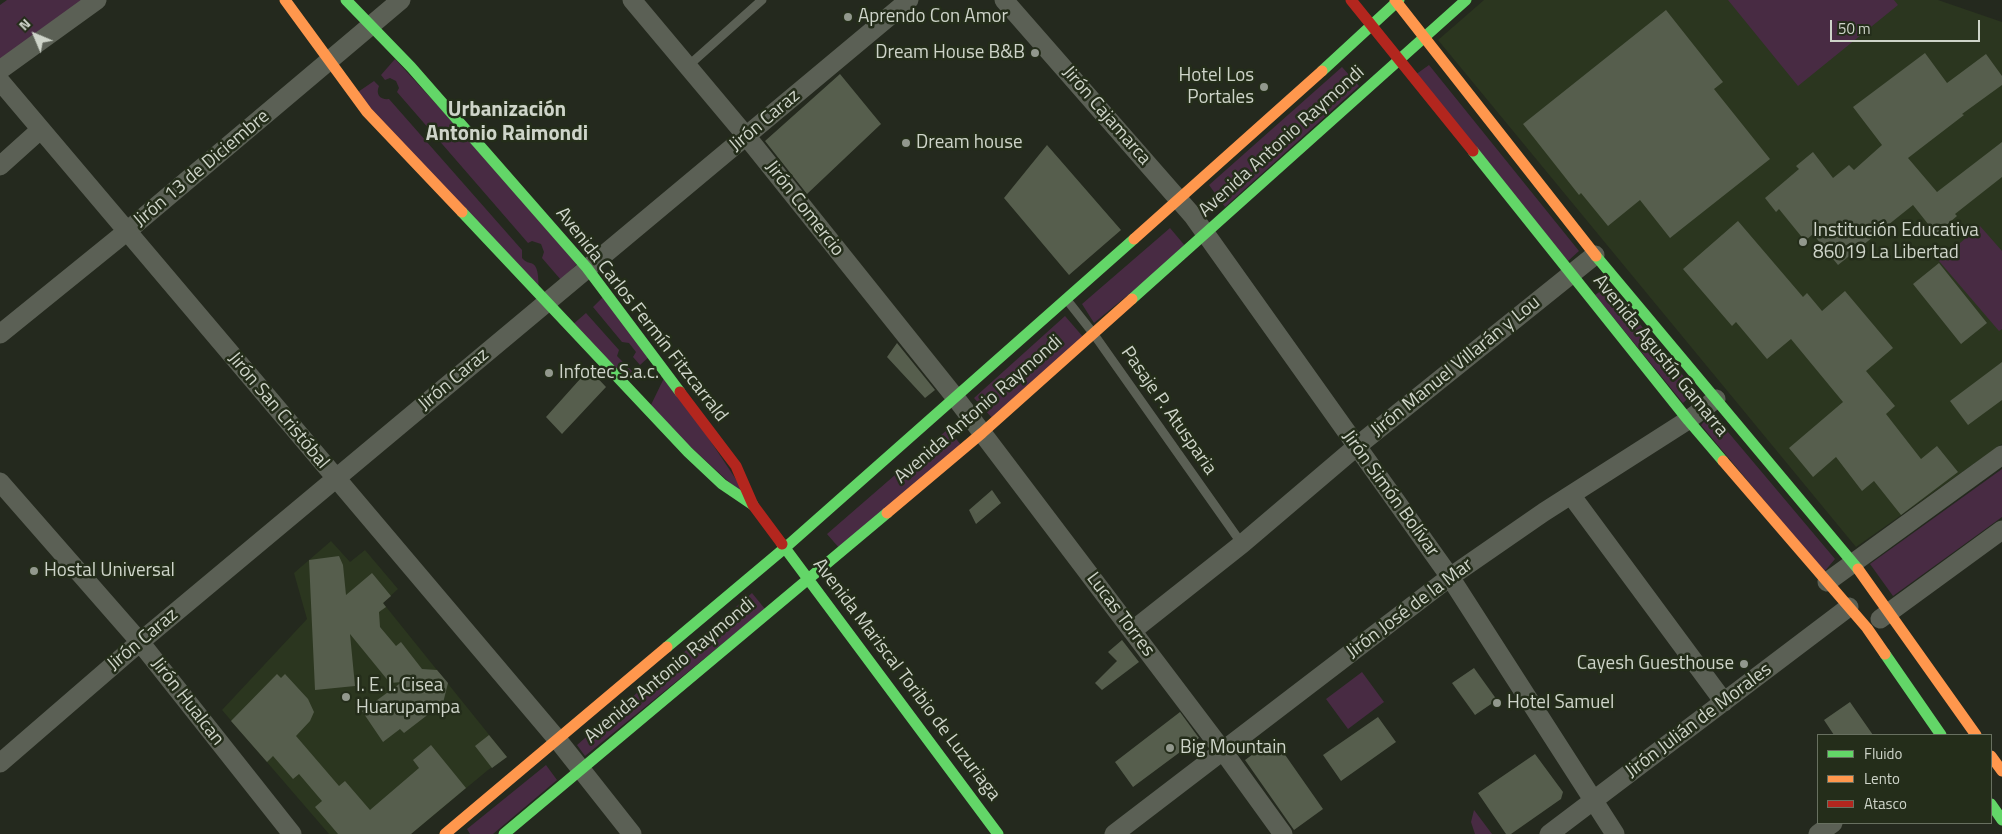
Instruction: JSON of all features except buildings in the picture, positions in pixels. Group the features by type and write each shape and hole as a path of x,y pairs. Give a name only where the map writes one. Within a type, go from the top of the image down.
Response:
{"main road":[{"name":"Avenida Carlos Fermín Fitzcarrald","path":"285,0 367,112 688,452 722,484 753,505"},
{"name":"Avenida Carlos Fermín Fitzcarrald","path":"346,0 372,24 587,268 736,466 753,505 786,547"},
{"name":"Avenida Agustín Gamarra","path":"1351,0 1688,420 1867,628 1940,734"},
{"name":"Avenida Antonio Raymondi","path":"508,833 581,768 982,433 1466,0"},
{"name":"Avenida Antonio Raymondi","path":"445,834 786,547 1066,298 1180,200 1396,1"},
{"name":"Avenida Agustín Gamarra","path":"1396,1 1595,255 1853,562 1888,614 1975,734"},
{"name":"Avenida Mariscal Toribio de Luzuriaga","path":"786,547 998,834"},
{"path":"1992,757 2002,771"},
{"path":"1992,805 2002,820"}],"street":[{"path":"0,70 97,0"},
{"name":"Jirón 13 de Diciembre","path":"0,334 126,232 401,0"},
{"name":"Jirón Comercio","path":"632,0 747,137 955,397"},
{"name":"Jirón Caraz","path":"0,763 140,642 909,0"},
{"name":"Jirón Cajamarca","path":"1004,0 1180,200 1206,234"},
{"name":"Jirón San Cristóbal","path":"0,81 557,739 632,834"},
{"path":"0,166 40,130"},
{"name":"Jirón Simón Bolívar","path":"1206,234 1450,577 1615,834"},
{"name":"Jirón Manuel Villarán y Lou","path":"1132,631 1242,544 1356,447 1595,255"},
{"name":"Lucas Torres","path":"955,397 1223,751 1283,834"},
{"name":"Jirón José de la Mar","path":"1114,834 1450,577 1688,420 1716,399"},
{"path":"1827,582 2002,455"},
{"name":"Jirón Hualcan","path":"0,482 140,642 292,834"},
{"path":"1571,496 1724,702"},
{"path":"1867,628 2002,530"},
{"name":"Jirón Julián de Morales","path":"1549,834 1850,607"},
{"path":"1818,834 1832,824"}],"lane":[{"path":"688,66 762,0"},
{"name":"Pasaje P. Atusparia","path":"1066,298 1094,332 1242,544"}],"shaded area":[{"path":"7,0 87,0 0,60 0,5"},
{"name":"Institución Educativa 86019 La Libertad","path":"1484,0 1938,0 2002,22 2002,444 1856,547 1438,40"},
{"path":"1728,0 1894,0 1898,5 1798,86"},
{"path":"395,59 580,261 561,280 542,258 544,252 541,244 532,241 528,243 397,92 399,88 396,81 390,78 385,80 381,75"},
{"path":"1429,65 1579,251 1568,261 1415,75"},
{"path":"1342,67 1359,86 1225,207 1209,185"},
{"path":"374,81 379,86 378,94 383,99 389,99 522,250 522,258 535,266 538,273 539,294 355,94"},
{"path":"1980,226 2002,251 2002,329 1999,331 1939,261"},
{"path":"1170,228 1186,247 1094,323 1082,304"},
{"path":"1608,286 1696,391 1683,403 1595,295"},
{"path":"606,294 651,355 640,365 633,357 636,352 629,343 622,342 593,307"},
{"path":"586,313 619,350 617,356 632,371 624,382 571,326"},
{"path":"1065,316 1084,338 993,419 974,398"},
{"path":"666,374 751,502 649,409"},
{"path":"1712,413 1835,559 1824,572 1701,425"},
{"path":"948,429 962,446 840,549 827,534"},
{"path":"2002,469 2002,517 1893,596 1870,564"},
{"name":"I. E. I. Cisea Huarupampa","path":"331,541 350,562 365,550 398,589 383,603 507,757 488,770 411,834 329,834 222,710 307,619 294,573"},
{"path":"752,593 765,609 585,756 577,745"},
{"path":"1362,672 1384,702 1348,729 1326,699"},
{"path":"546,765 557,780 493,834 470,834 467,829"},
{"path":"1474,810 1492,834 1475,834 1471,822"}],"traffic: fast":[{"path":"346,0 411,67 587,268 680,392"},
{"path":"1322,71 1399,0"},
{"path":"1132,299 1466,0"},
{"path":"1473,151 1688,420 1723,461"},
{"path":"462,212 688,452 722,484 753,505"},
{"path":"667,647 786,547 1134,239"},
{"path":"1596,256 1858,569"},
{"path":"504,834 887,513"},
{"path":"782,544 998,834"},
{"path":"1885,654 1940,734"},
{"path":"1992,805 2002,820"}],"traffic: slow":[{"path":"285,0 367,112 462,212"},
{"path":"1395,0 1596,256"},
{"path":"1134,239 1322,71"},
{"path":"887,513 982,433 1132,299"},
{"path":"1723,461 1867,628 1885,654"},
{"path":"1858,569 1975,734"},
{"path":"445,834 667,647"},
{"path":"1992,757 2002,771"}],"traffic: jam":[{"path":"1351,0 1473,151"},
{"path":"680,392 736,466 753,505 782,544"}],"place":[{"name":"Aprendo Con Amor","path":"848,17"},
{"name":"Dream House B&B","path":"1035,53"},
{"name":"Hotel Los Portales","path":"1264,87"},
{"name":"Dream house","path":"906,143"},
{"name":"Institución Educativa 86019 La Libertad","path":"1803,242"},
{"name":"Infotec S.a.c.","path":"549,373"},
{"name":"Hostal Universal","path":"34,571"},
{"name":"Cayesh Guesthouse","path":"1744,664"},
{"name":"I. E. I. Cisea Huarupampa","path":"346,697"},
{"name":"Hotel Samuel","path":"1497,703"},
{"name":"Big Mountain","path":"1170,748"}],"district":[{"name":"Urbanización Antonio Raimondi","path":"507,123"}]}
